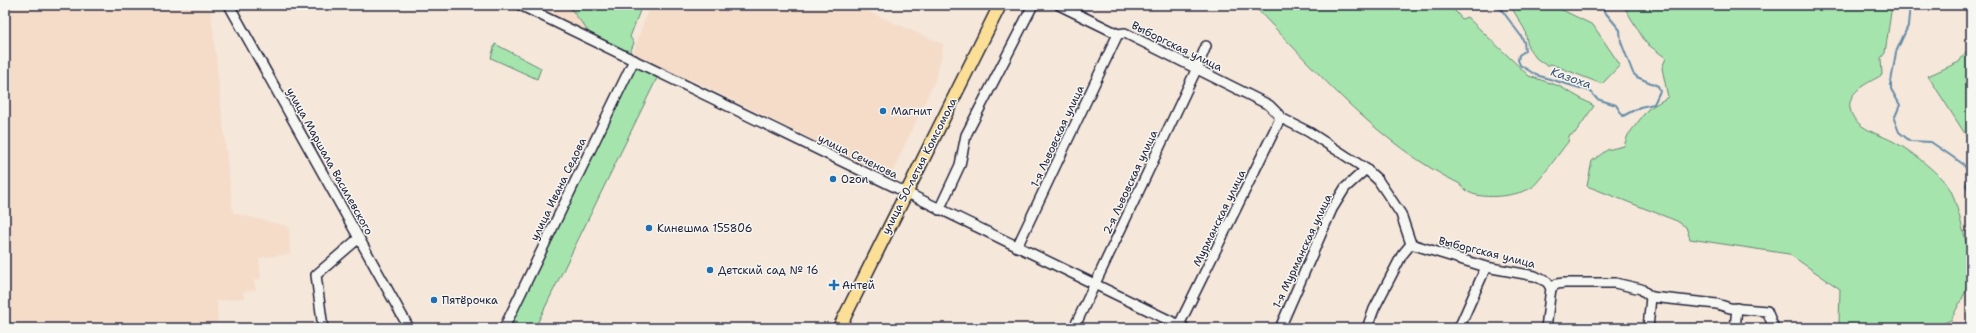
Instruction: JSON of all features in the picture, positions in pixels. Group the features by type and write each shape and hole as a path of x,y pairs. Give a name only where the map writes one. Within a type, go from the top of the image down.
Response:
{"main road":[{"name":"улица 50-летия Комсомола","path":"839,328 1000,5"}],"street":[{"name":"улица Маршала Василевского","path":"229,5 409,328"},
{"name":"улица Сеченова","path":"520,5 1182,327"},
{"path":"939,210 960,165 966,135 1033,5"},
{"name":"Выборгская улица","path":"1059,5 1118,34 1125,33 1269,105 1279,115 1279,119 1309,132 1366,169 1378,180 1394,200 1407,228 1411,244 1486,266 1535,276 1547,282 1551,288"},
{"name":"1-я Львовская улица","path":"1017,247 1118,34"},
{"name":"2-я Львовская улица","path":"1074,328 1206,46"},
{"name":"улица Ивана Седова","path":"504,328 634,60"},
{"name":"Мурманская улица","path":"1182,327 1279,119"},
{"name":"1-я Мурманская улица","path":"1280,328 1332,209 1345,188 1366,169"},
{"path":"323,328 316,275 359,238"},
{"path":"1367,328 1374,309 1402,255 1411,244"},
{"path":"1458,328 1486,266"},
{"path":"1546,328 1551,288 1564,282 1615,283 1641,289 1651,297 1717,304 1737,308 1767,310 1774,328"},
{"path":"1648,328 1651,297"},
{"path":"1735,328 1737,308"}],"shaded area":[{"path":"5,5 205,5 211,12 233,213 289,227 290,254 259,258 261,279 254,280 256,290 243,292 244,298 217,301 218,328 5,328"},
{"path":"528,5 568,5 591,35"},
{"path":"650,5 853,5 943,44 942,55 935,80 889,179 823,148 824,145 688,78 686,81 632,55"}],"green space":[{"path":"568,5 642,5 630,37 634,43 629,55 591,35"},
{"path":"1253,5 1450,5 1462,19 1467,17 1529,76 1559,86 1594,106 1575,133 1569,136 1568,142 1544,174 1531,188 1504,196 1482,196 1473,194 1465,190 1460,184 1430,167 1402,148 1375,127 1324,80"},
{"path":"1510,5 1552,5 1593,25 1620,65 1602,84 1551,64 1547,66 1536,58 1528,47 1525,30"},
{"path":"1623,5 1892,5 1885,53 1881,58 1882,75 1866,84 1856,92 1850,102 1850,108 1856,121 1862,126 1910,151 1926,164 1951,191 1964,235 1970,262 1971,279 1951,320 1932,328 1846,328 1839,323 1840,289 1789,254 1690,239 1686,227 1677,221 1587,186 1592,161 1607,150 1624,146 1628,135 1648,109 1668,97 1662,68 1666,58 1646,43"},
{"path":"495,44 541,68 537,79 491,58"},
{"path":"1971,44 1971,143 1928,76 1959,62"},
{"path":"635,67 657,78 535,328 508,328"}],"waterway":[{"name":"Казоха","path":"1498,5 1524,42 1525,51 1519,55 1518,60 1520,65 1536,75 1590,91 1597,99 1616,105 1623,116 1640,107 1654,104 1660,91 1658,86 1637,77 1633,73 1621,42 1620,30 1604,11 1605,5"},
{"name":"Казоха","path":"1910,5 1908,26 1896,52 1891,82 1891,89 1900,105 1894,119 1899,132 1910,141 1931,142 1963,164 1970,174 1966,185 1971,197"},
{"name":"Казоха","path":"1958,328 1971,326"}],"place":[{"name":"Магнит","path":"883,111"},
{"name":"Ozon","path":"833,179"},
{"name":"Кинешма 155806","path":"649,228"},
{"name":"Детский сад № 16","path":"710,270"},
{"name":"Антей","path":"834,285"},
{"name":"Пятёрочка","path":"434,300"}]}
